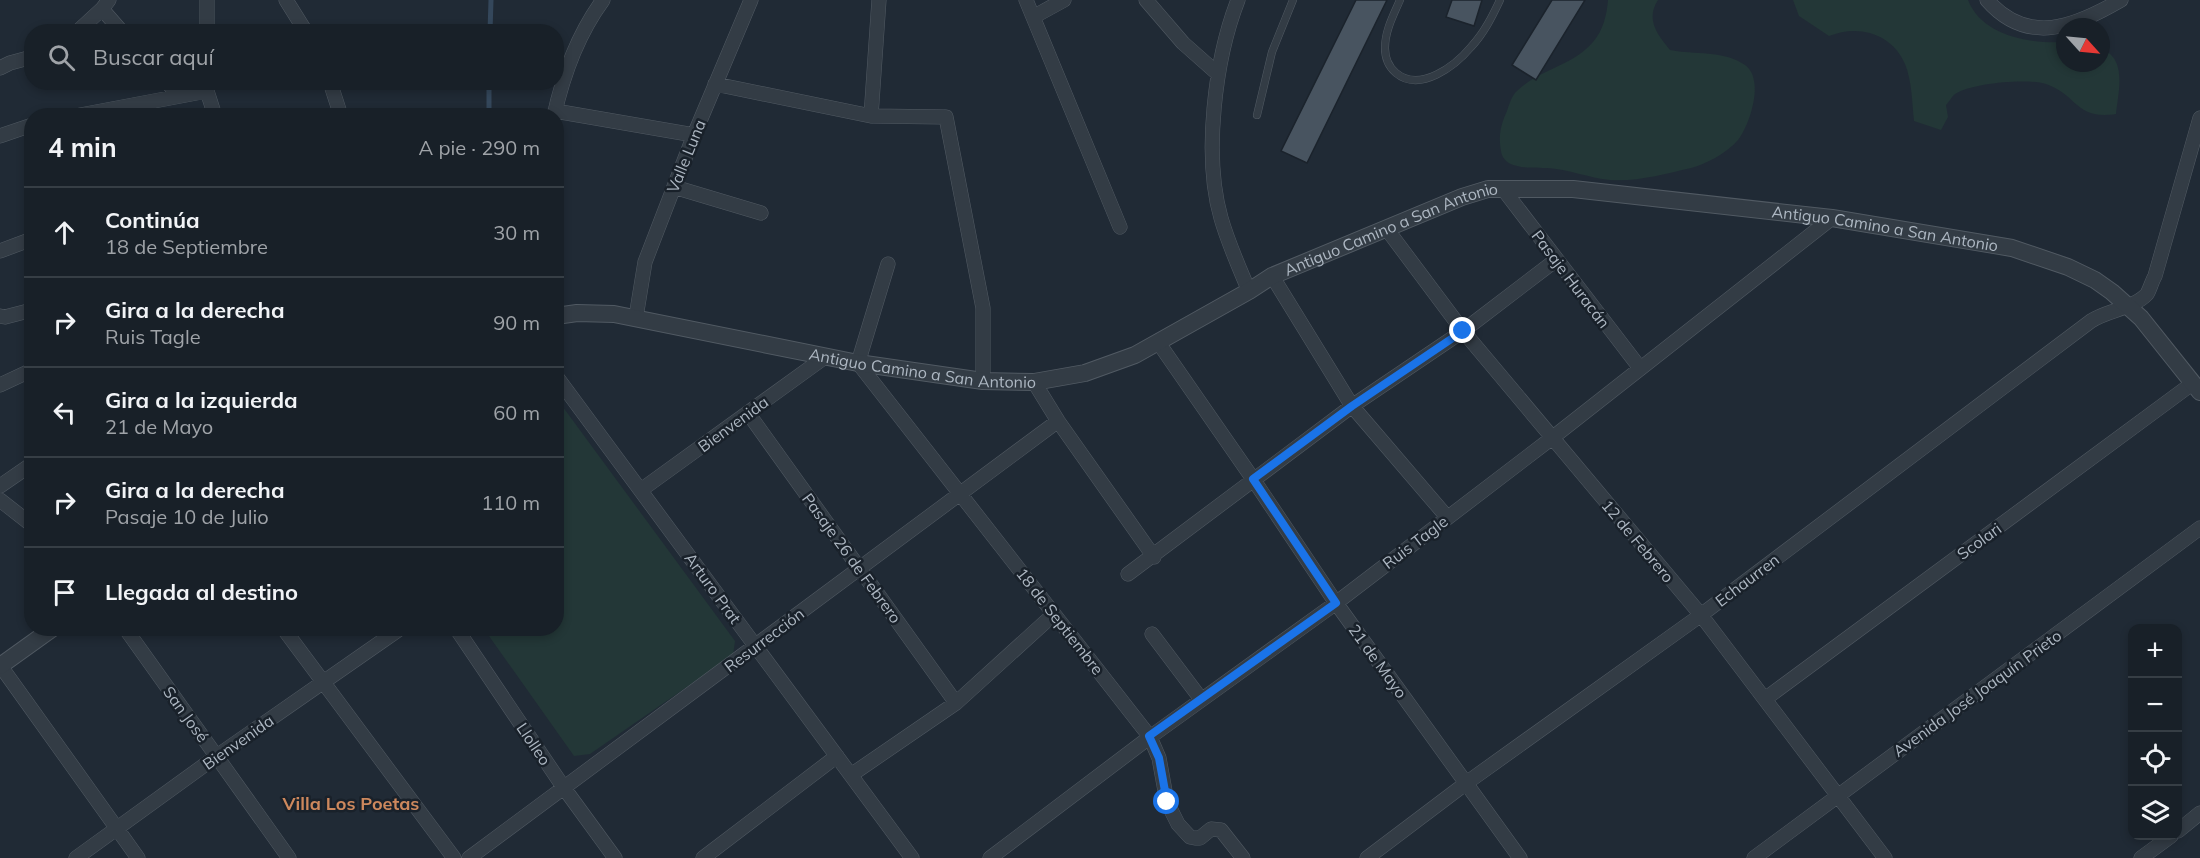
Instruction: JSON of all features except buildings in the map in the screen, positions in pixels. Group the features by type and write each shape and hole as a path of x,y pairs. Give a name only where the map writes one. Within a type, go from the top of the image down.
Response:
{"street":[{"path":"207,0 207,24"},
{"path":"286,0 301,24"},
{"path":"564,80 570,60 591,16 603,0"},
{"name":"Valle Luna","path":"636,317 645,262 694,135 751,0"},
{"path":"871,116 879,0"},
{"path":"1026,0 1120,227"},
{"path":"1033,17 1064,0"},
{"path":"1146,0 1183,43 1218,74"},
{"path":"1238,0 1218,74 1213,126 1215,186 1220,216 1249,291"},
{"path":"1987,0 2003,14 2026,27 2045,30 2066,25 2121,0"},
{"path":"86,24 106,5 117,24"},
{"path":"0,68 24,59"},
{"path":"715,84 871,116 946,117 983,308 983,381"},
{"path":"174,90 179,96"},
{"path":"117,108 179,96 198,90"},
{"path":"208,90 213,108"},
{"path":"333,90 338,108"},
{"path":"556,108 561,90"},
{"path":"564,115 694,135"},
{"path":"2129,306 2147,294 2155,276 2200,118"},
{"path":"0,136 24,128"},
{"path":"674,187 761,213"},
{"name":"Antiguo Camino a San Antonio","path":"564,315 598,313 636,317 858,363 983,381 1034,382 1085,373 1119,361 1158,342 1272,276 1462,197 1488,189 1573,189 1832,218 1983,242 2022,251 2068,267 2095,280 2129,306 2152,330 2197,387"},
{"name":"Pasaje Huracán","path":"1503,189 1640,368"},
{"name":"Ruis Tagle","path":"990,858 1149,736 1336,603 1552,438 1832,218"},
{"name":"12 de Febrero","path":"1386,228 1463,331 1701,615 1885,858"},
{"path":"0,251 24,242"},
{"path":"1128,574 1154,557 1253,479 1352,406 1463,331 1556,260"},
{"path":"858,363 888,264"},
{"path":"1272,276 1352,406 1447,517"},
{"name":"Echaurren","path":"1367,858 1701,615 2091,321 2102,314 2129,306"},
{"path":"0,316 24,312"},
{"name":"21 de Mayo","path":"1158,342 1336,603 1520,858"},
{"name":"Bienvenida","path":"640,490 825,357"},
{"name":"18 de Septiembre","path":"858,363 1149,736 1159,758 1167,802 1178,824 1190,837 1195,838 1200,838 1211,829 1221,830 1243,858"},
{"path":"0,385 24,374"},
{"path":"1034,382 1058,421 1154,557"},
{"name":"Arturo Prat","path":"564,387 912,858"},
{"name":"Scolari","path":"1765,699 2197,387"},
{"name":"Pasaje 26 de Febrero","path":"748,413 956,703"},
{"name":"Resurrección","path":"469,858 1058,421"},
{"path":"0,486 24,470"},
{"path":"0,500 24,519"},
{"name":"Avenida José Joaquín Prieto","path":"1755,858 2200,528"},
{"path":"851,775 956,703 1054,614"},
{"path":"1152,634 1201,699"},
{"path":"42,636 0,666 138,858"},
{"name":"San José","path":"131,636 289,858"},
{"path":"289,636 454,858"},
{"name":"Bienvenida","path":"76,858 389,636"},
{"name":"Llolleo","path":"461,636 564,788 615,858"},
{"path":"703,858 837,756"},
{"path":"2182,828 2200,813"},
{"path":"2141,858 2166,840"}],"lane":[{"path":"1257,115 1272,52 1293,0"},
{"path":"1400,0 1387,31 1386,55 1388,63 1397,74 1420,81 1448,67 1470,48 1490,22 1500,0"}],"green space":[{"path":"1608,0 1658,0 1654,7 1653,21 1670,50 1728,57 1745,65 1751,72 1755,91 1751,113 1743,133 1722,154 1691,168 1630,180 1602,179 1555,169 1520,167 1507,162 1503,157 1500,146 1501,130 1514,95 1535,77 1576,57 1593,42 1604,22"},
{"path":"1793,0 1968,0 1984,22 1996,30 2023,39 2056,42 2056,72 2110,72 2110,55 2115,60 2119,77 2116,114 2103,115 2084,110 2057,89 2038,82 1986,84 1955,94 1946,105 1948,117 1941,130 1914,121 1905,64 1892,45 1883,38 1862,31 1840,32 1829,36 1799,16"},
{"path":"564,409 735,641 733,655 590,754 574,756 489,636 564,636"}],"waterway":[{"path":"490,24 491,0"},
{"path":"489,90 489,108"}],"district":[{"name":"Villa Los Poetas","path":"351,803"}],"route":[{"path":"1167,802 1159,758 1149,736 1336,603 1253,479 1352,406 1463,331"}]}
